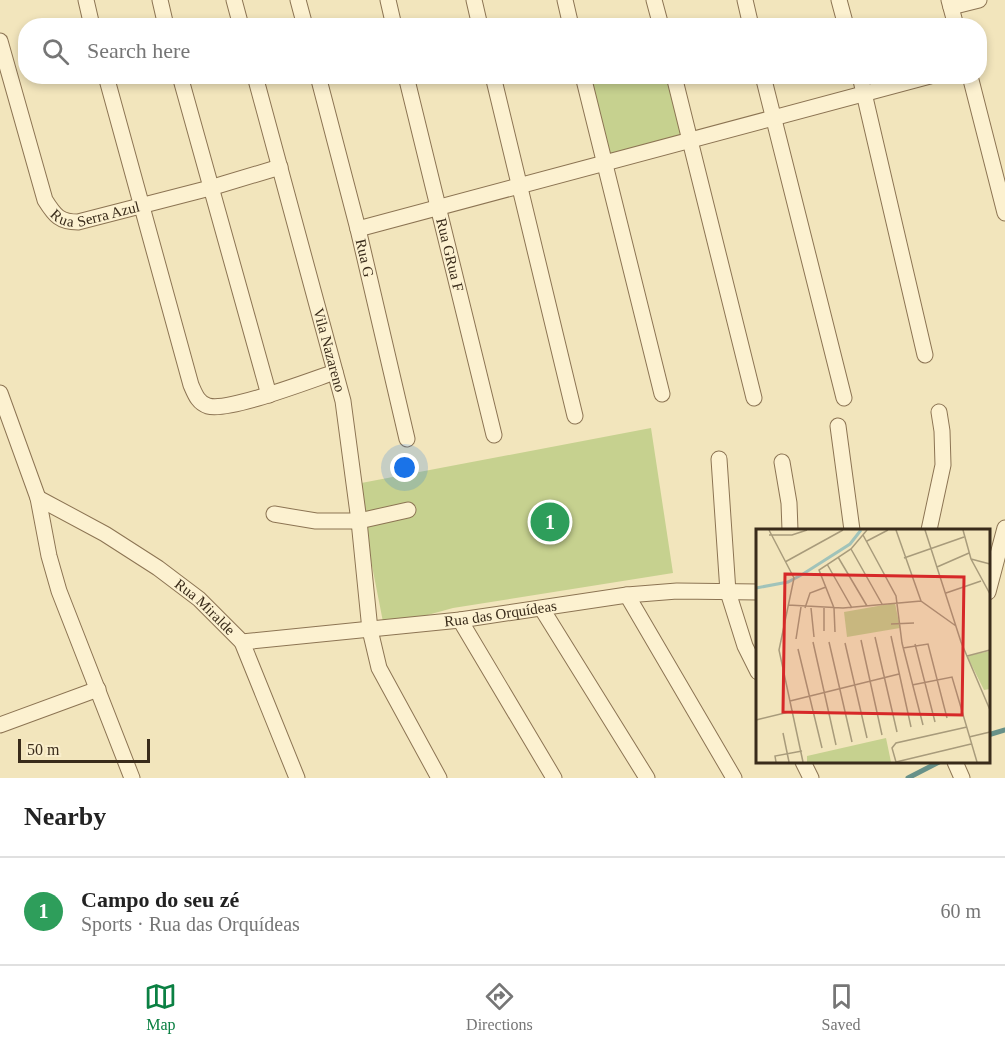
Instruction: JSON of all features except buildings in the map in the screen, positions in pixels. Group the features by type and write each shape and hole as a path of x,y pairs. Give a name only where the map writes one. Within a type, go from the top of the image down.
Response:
{"street":[{"path":"86,0 90,18"},
{"path":"159,0 164,18"},
{"path":"234,0 239,18"},
{"path":"298,0 303,18"},
{"path":"388,0 392,18"},
{"path":"474,0 478,18"},
{"path":"564,0 569,18"},
{"path":"654,0 659,18"},
{"path":"745,0 749,18"},
{"path":"839,0 844,18"},
{"path":"954,18 950,3 979,0"},
{"name":"Rua Serra Azul","path":"0,41 45,200 55,217 65,222 78,222 141,206 280,167"},
{"path":"108,84 196,398 202,404 211,407 269,395 335,372"},
{"path":"182,84 269,395"},
{"name":"Vila Nazareno","path":"257,84 343,401 359,521 370,630 379,668 439,778"},
{"name":"Rua G","path":"320,84 358,229 407,440"},
{"name":"Rua GRua F","path":"408,84 494,435"},
{"path":"495,84 575,416"},
{"path":"585,84 662,394"},
{"path":"676,84 754,398"},
{"path":"765,84 844,398"},
{"path":"862,84 925,355"},
{"path":"358,229 901,84"},
{"path":"972,84 1005,213"},
{"path":"0,393 38,498 49,556 59,591 132,778"},
{"path":"929,529 943,465 939,412"},
{"path":"838,426 852,529"},
{"path":"719,459 728,592 745,646 756,668"},
{"path":"782,462 789,503 790,529"},
{"name":"Rua Miralde","path":"38,498 105,534 158,568 199,599 242,642 297,778"},
{"path":"274,514 316,521 359,521 408,510"},
{"path":"990,584 1005,528"},
{"name":"Rua das Orquídeas","path":"242,642 460,620 627,595 677,591 756,592"},
{"path":"627,595 734,778"},
{"path":"542,609 647,778"},
{"path":"460,620 554,778"},
{"path":"0,725 98,689"},
{"path":"804,763 811,778"},
{"path":"955,763 962,778"}],"green space":[{"path":"585,84 676,84 690,140 605,163"},
{"path":"651,428 673,573 453,608 384,627 356,484"}],"waterway":[{"path":"990,734 1005,730"},
{"path":"908,778 937,763"}],"place":[{"name":"Campo do seu zé","path":"550,522"}]}
